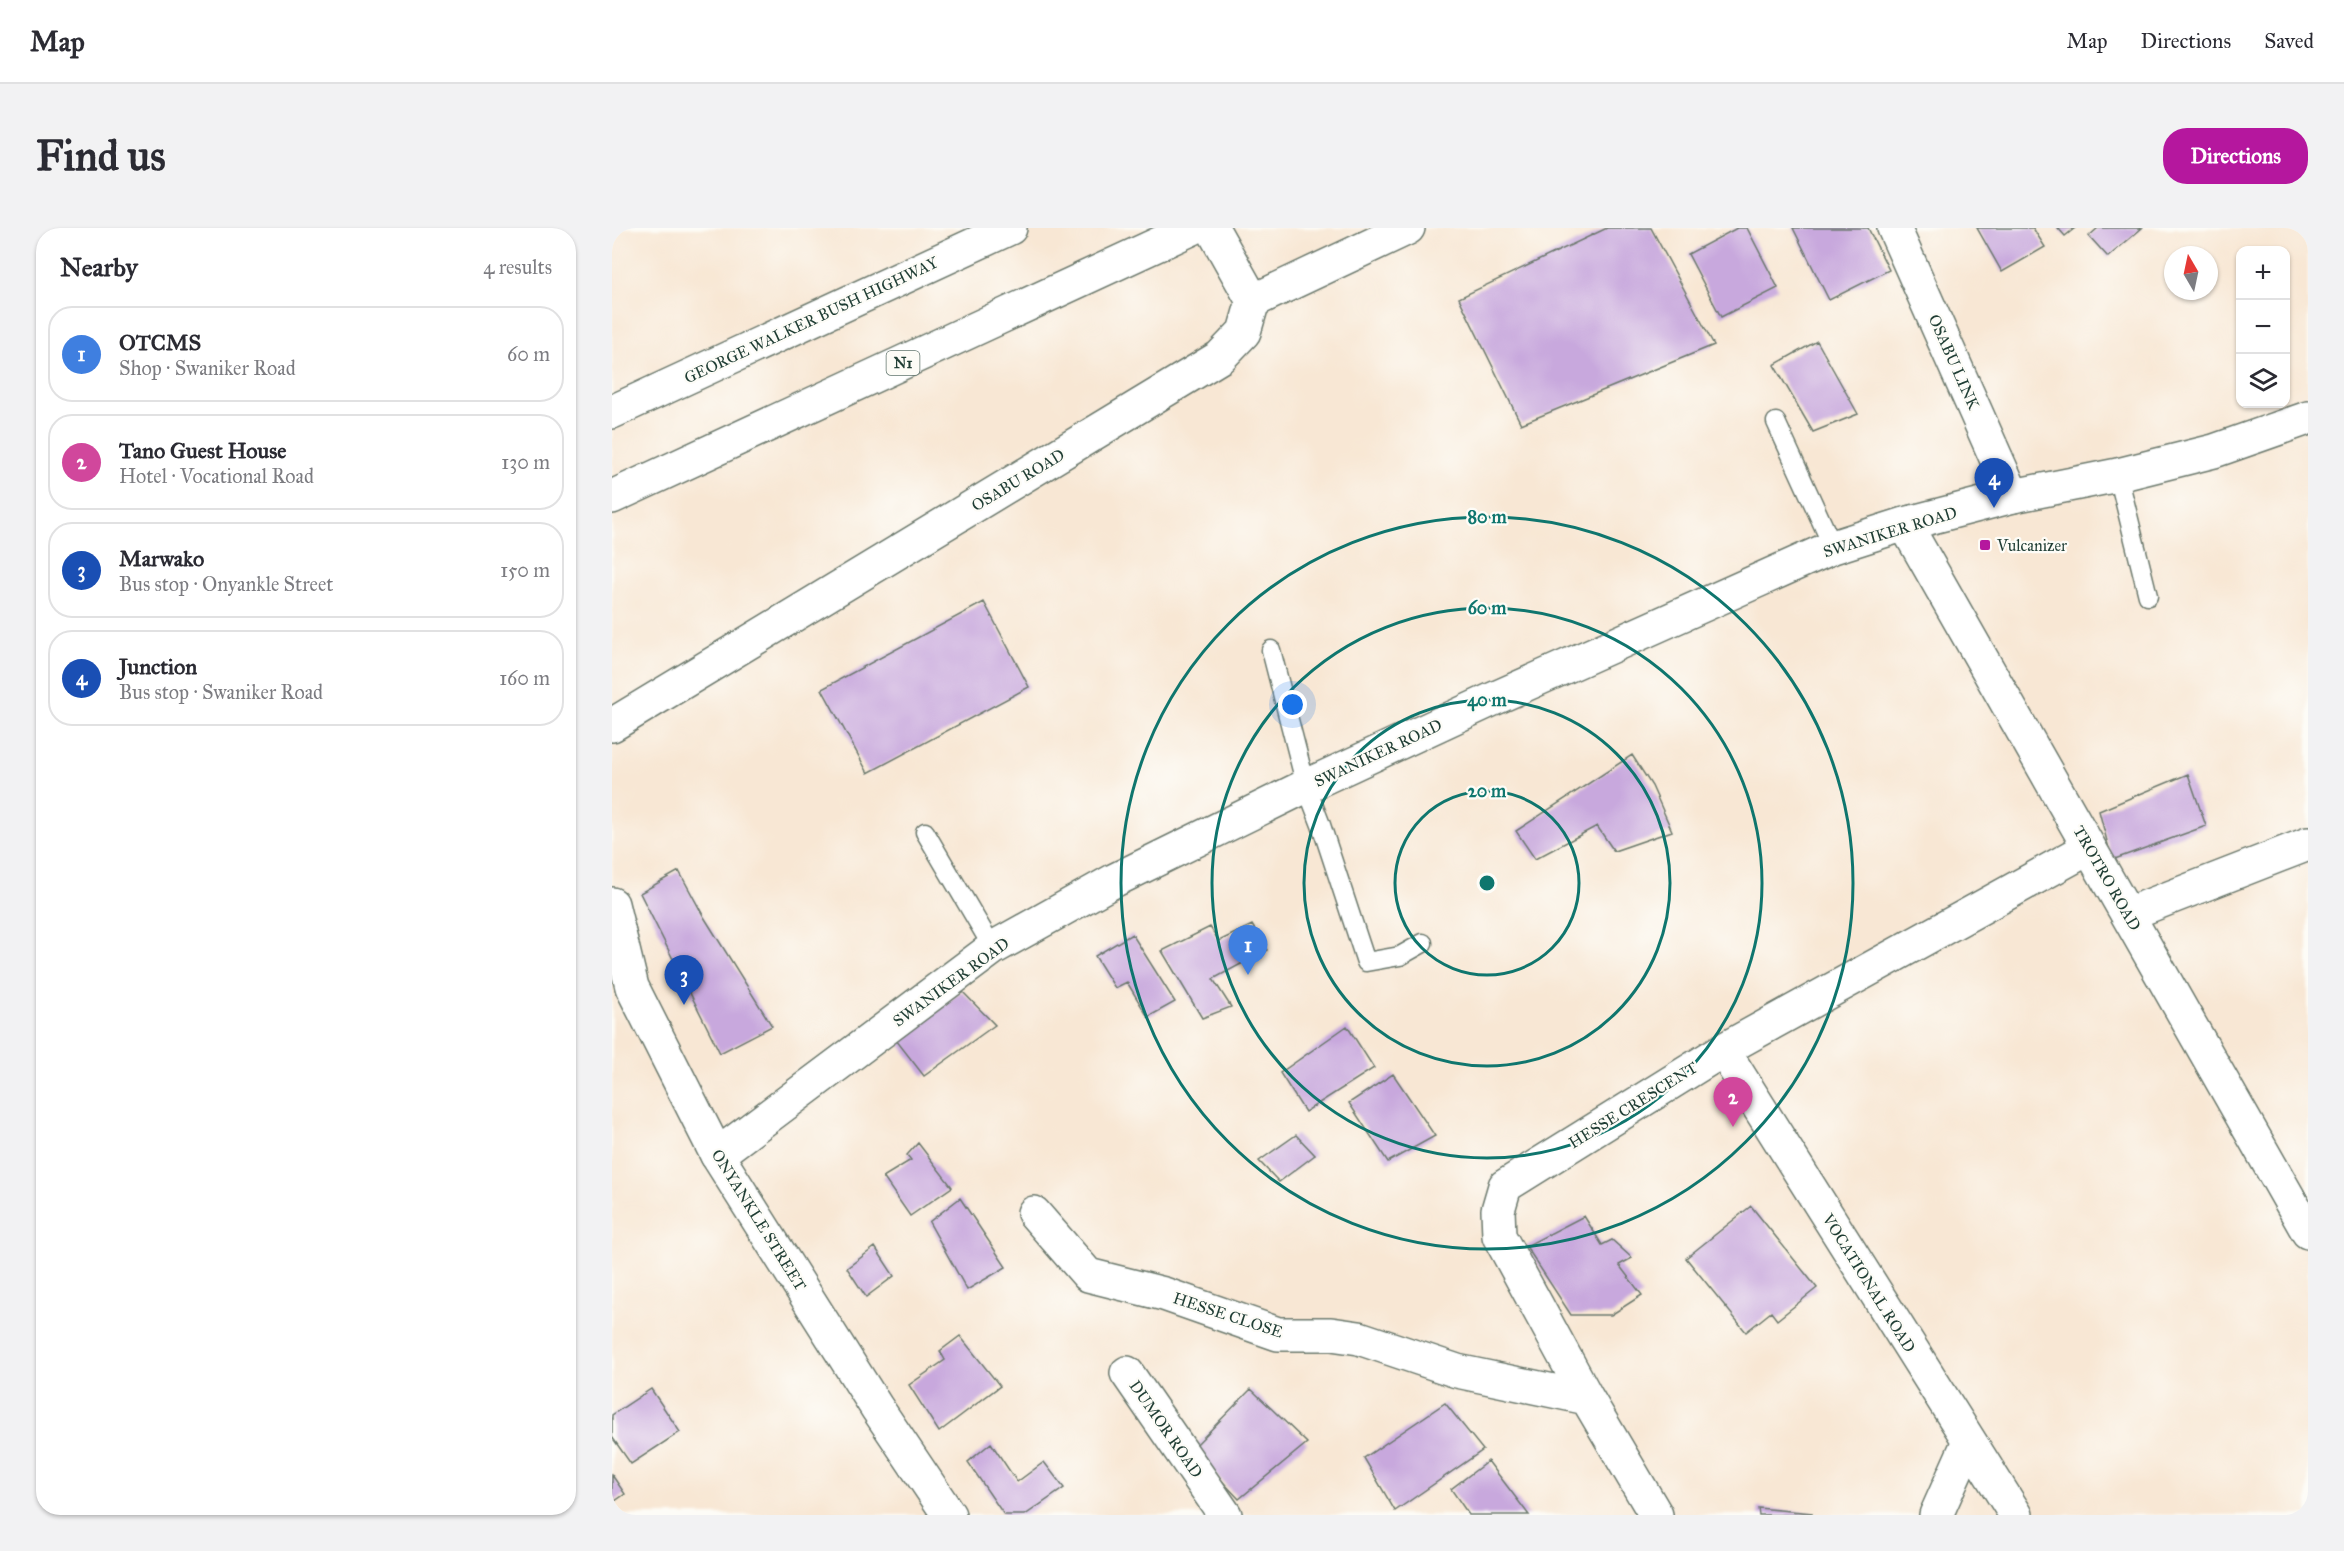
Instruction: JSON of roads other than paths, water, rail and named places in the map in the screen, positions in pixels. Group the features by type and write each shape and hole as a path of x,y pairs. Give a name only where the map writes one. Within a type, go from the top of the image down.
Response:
{"main road":[{"name":"GEORGE WALKER BUSH HIGHWAY","path":"612,412 1010,228"},
{"name":"N1","path":"612,497 1193,228"},
{"path":"1212,228 1253,301 1408,228"},
{"name":"OSABU LINK","path":"1894,228 2013,496"},
{"name":"OSABU ROAD","path":"612,725 1220,357 1244,332 1253,301"},
{"name":"SWANIKER ROAD","path":"717,1155 993,948 1115,880 1306,786 1491,700 1833,547 1905,524 2013,496 2118,475 2214,451 2308,418"},
{"name":"TROTRO ROAD","path":"1905,524 2308,1232"},
{"path":"2128,914 2308,844"},
{"name":"HESSE CRESCENT","path":"1656,1515 1587,1398 1498,1236 1498,1210 1505,1186 1723,1050 2089,848"},
{"name":"ONYANKLE STREET","path":"612,904 622,988 717,1155 877,1408 949,1515"},
{"name":"VOCATIONAL ROAD","path":"1723,1050 2016,1515"},
{"name":"HESSE CLOSE","path":"1034,1213 1088,1275 1164,1294 1278,1334 1330,1334 1359,1338 1457,1371 1587,1398"},
{"name":"DUMOR ROAD","path":"1126,1373 1225,1515"},
{"path":"1936,1515 1969,1441"}],"lane":[{"path":"1776,422 1833,547"},
{"path":"2118,475 2148,596"},
{"path":"1272,650 1306,786 1366,962 1400,956 1423,943"},
{"path":"925,832 993,948"}],"place":[{"name":"Junction","path":"1994,508"},
{"name":"Vulcanizer","path":"1985,545"},
{"name":"OTCMS","path":"1248,975"},
{"name":"Marwako","path":"684,1005"},
{"name":"Tano Guest House","path":"1733,1127"}]}
